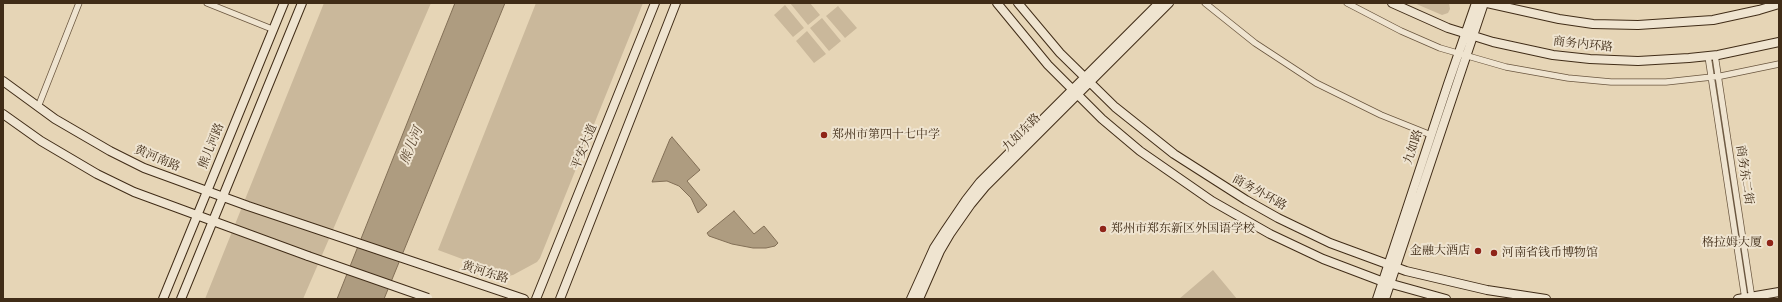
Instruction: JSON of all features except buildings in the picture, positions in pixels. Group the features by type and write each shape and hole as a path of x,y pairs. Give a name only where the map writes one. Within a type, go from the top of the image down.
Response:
{"street":[{"path":"38,107 79,3"},
{"path":"207,3 272,28"},
{"name":"熊儿河路","path":"163,299 272,28 284,3"},
{"path":"181,299 302,3"},
{"name":"平安大道","path":"536,299 655,3"},
{"path":"560,299 676,3"},
{"path":"997,3 1048,65 1102,119 1134,146 1212,201 1288,243 1323,259 1386,283 1446,299"},
{"name":"商务外环路","path":"1018,3 1060,53 1115,107 1151,137 1222,186 1296,227 1330,243 1392,266 1486,290 1546,299"},
{"name":"九如东路","path":"1087,80 1159,3"},
{"name":"九如东路","path":"919,299 940,251 971,204 985,187 1075,92 1169,3"},
{"path":"1205,3 1255,43 1316,82 1381,115 1431,135"},
{"path":"1347,3 1401,31 1462,55 1528,72 1588,80 1638,82 1711,77 1779,64"},
{"name":"商务内环路","path":"1392,3 1469,35 1533,51 1590,59 1638,61 1711,56 1779,42"},
{"name":"九如路","path":"1377,299 1386,283 1392,266 1469,35 1476,3"},
{"name":"九如路","path":"1469,35 1485,3"},
{"name":"商务内环路","path":"1485,3 1559,20 1593,24 1638,26 1713,20 1779,4"},
{"name":"九如路","path":"1392,266 1431,135 1462,55"},
{"name":"商务东二街","path":"1711,56 1718,76 1746,298"},
{"name":"商务东二街","path":"1711,56 1711,77 1746,298"},
{"name":"黄河南路","path":"3,81 55,119 144,168 223,197 317,228"},
{"name":"九如东路","path":"911,299 934,248 980,182 1075,92"},
{"path":"3,114 41,141 134,192 428,299"},
{"name":"黄河东路","path":"317,228 438,271 524,299"},
{"name":"九如路","path":"1385,299 1386,283"},
{"path":"1746,298 1779,292"}],"shaded area":[{"path":"324,3 431,3 303,299 205,299"},
{"path":"536,3 643,3 540,258 537,262 513,275 508,276 438,250"},
{"path":"790,3 810,3 820,15 808,25"},
{"path":"1414,3 1449,3 1450,9 1448,13 1442,15"},
{"path":"785,5 804,28 793,37 774,15"},
{"path":"838,6 857,28 845,38 826,16"},
{"path":"822,18 841,41 829,51 810,28"},
{"path":"807,31 826,54 814,63 796,41"},
{"path":"1213,270 1237,299 1179,299"}],"water":[{"name":"熊儿河","path":"455,3 505,3 384,299 337,299"},
{"path":"672,137 700,170 687,181 707,205 698,213 691,198 679,186 667,181 652,182"},
{"path":"734,211 754,234 764,226 778,243 775,246 766,248 753,248 732,244 709,236 707,233"}],"place":[{"name":"郑州市第四十七中学","path":"824,135"},
{"name":"郑州市郑东新区外国语学校","path":"1103,229"},
{"name":"格拉姆大厦","path":"1770,243"},
{"name":"金融大酒店","path":"1478,251"},
{"name":"河南省钱币博物馆","path":"1494,253"}]}
